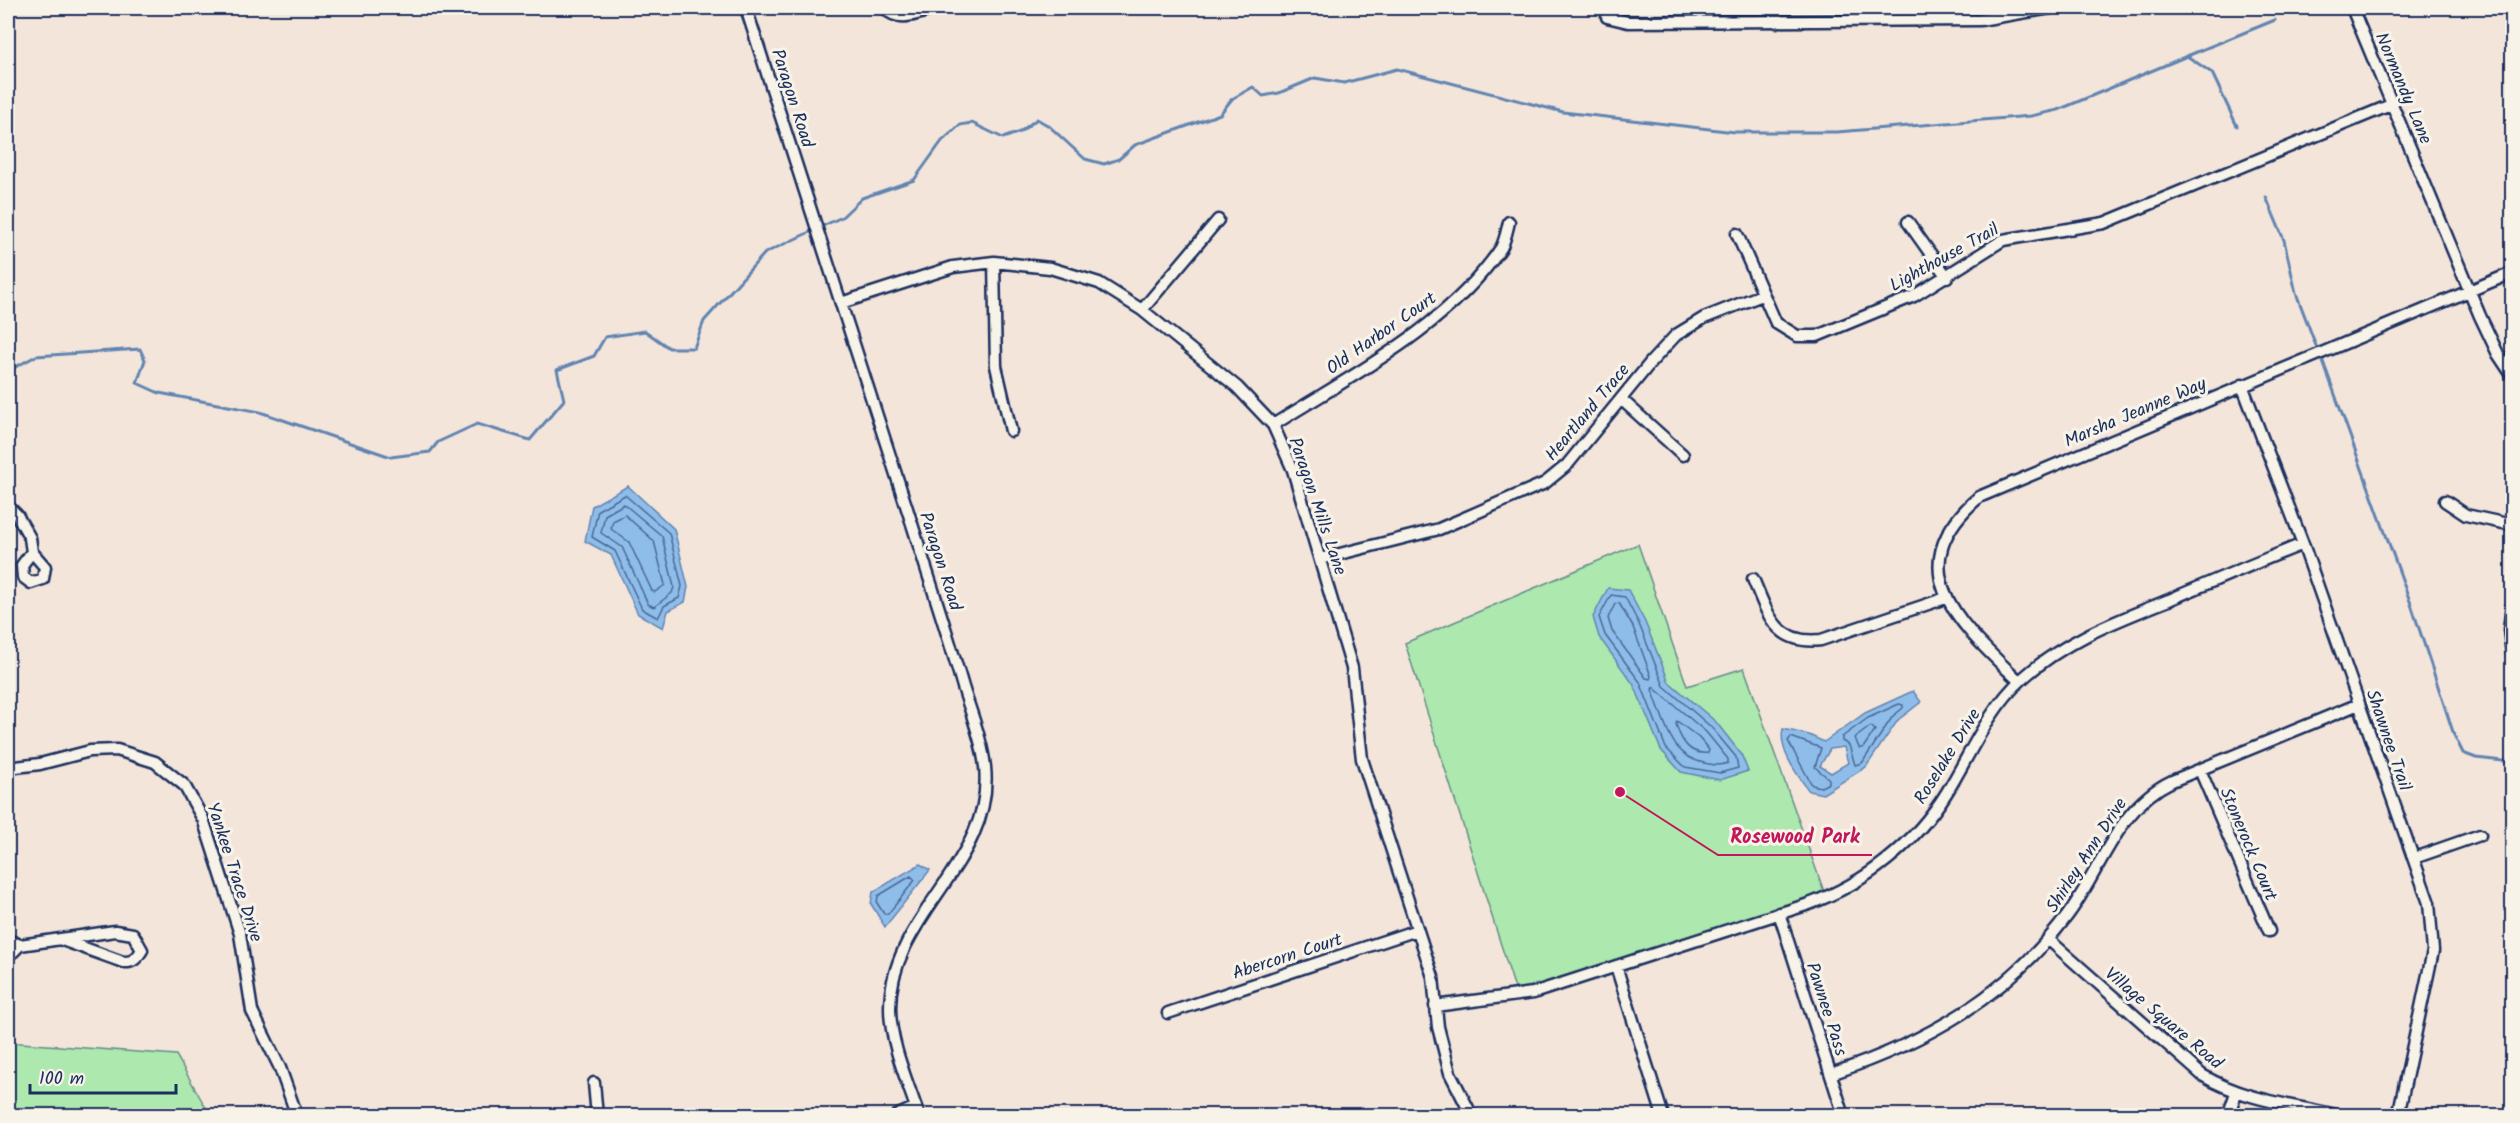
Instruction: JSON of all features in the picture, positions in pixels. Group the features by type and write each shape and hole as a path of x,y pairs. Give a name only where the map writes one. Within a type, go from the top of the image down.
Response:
{"street":[{"name":"Paragon Road","path":"746,8 949,641 985,767 985,799 974,834 951,876 913,927 897,962 890,1008 896,1041 918,1111"},
{"path":"884,8 891,15 904,18 937,8"},
{"path":"1776,22 1778,8"},
{"path":"1607,16 1628,22 1980,20 2051,8"},
{"name":"Normandy Lane","path":"2352,8 2470,291 2498,354 2512,375"},
{"name":"Lighthouse Trail","path":"1737,234 1771,316 1789,334 1808,337 1825,333 1914,296 2003,240 2104,223 2392,104"},
{"path":"1142,310 1218,220"},
{"name":"Old Harbor Court","path":"1273,425 1389,352 1445,309 1502,246 1509,222"},
{"path":"1908,222 1947,276"},
{"name":"Paragon Mills Lane","path":"841,303 953,267 994,262 1050,268 1099,283 1142,310 1237,387 1273,425 1293,470 1352,668 1362,759 1433,977 1436,1006 1449,1072 1472,1116"},
{"path":"994,262 996,366 1011,431"},
{"name":"Marsha Jeanne Way","path":"2019,681 1962,625 1946,598 1941,570 1945,544 1956,520 1979,497 2512,273"},
{"name":"Heartland Trace","path":"1320,559 1439,529 1535,488 1567,465 1676,335 1704,318 1762,295"},
{"name":"Shawnee Trail","path":"2242,385 2303,544 2429,903 2433,951 2398,1116"},
{"path":"1621,399 1683,455"},
{"path":"2445,501 2466,515 2512,525"},
{"path":"8,506 17,515 30,538 32,552"},
{"name":"Roselake Drive","path":"1436,1006 1533,993 1779,913 1842,890 1870,872 1904,845 1935,809 1987,722 2019,681 2052,654 2099,628 2303,544"},
{"path":"1753,579 1775,626 1791,638 1801,640 1821,640 1946,598"},
{"path":"2512,605 2509,630 2512,653"},
{"name":"Shirley Ann Drive","path":"1831,1074 1907,1046 1958,1017 2008,979 2048,939 2088,885 2127,817 2138,803 2160,787 2359,704"},
{"name":"Yankee Trace Drive","path":"8,768 40,764 90,751 117,750 155,762 184,785 203,819 240,934 252,1011 284,1077 297,1116"},
{"name":"Stonerock Court","path":"2200,770 2269,931"},
{"path":"2414,858 2480,835"},
{"name":"Pawnee Pass","path":"1779,913 1844,1116"},
{"name":"Abercorn Court","path":"1168,1013 1417,930"},
{"path":"8,940 20,945 125,931 134,934 142,950 138,958 129,963 62,940"},
{"name":"Village Square Road","path":"2048,939 2202,1075 2236,1093 2340,1116"},
{"path":"8,953 13,952 20,945"},
{"path":"1616,966 1663,1116"},
{"path":"594,1083 597,1116"},
{"path":"2228,1116 2236,1093"},
{"path":"896,1116 918,1111"}],"green space":[{"path":"1638,544 1687,686 1744,668 1826,897 1517,995 1405,643"},
{"path":"8,1042 176,1055 210,1115 8,1115"}],"water":[{"path":"628,486 674,529 688,587 685,602 668,611 663,628 638,614 611,555 585,541 592,506"},
{"path":"1608,588 1628,590 1645,622 1669,682 1716,722 1741,754 1748,771 1720,780 1681,772 1661,750 1634,685 1599,637 1593,617"},
{"path":"1913,691 1921,702 1898,720 1866,767 1823,794 1809,791 1786,753 1782,737 1783,729 1809,735 1824,742 1865,713","holes":["1844,747 1848,763 1831,773 1820,766 1830,749"]},
{"path":"920,864 930,870 885,927 871,904 873,892"}],"waterway":[{"path":"2187,56 2275,20"},
{"path":"8,371 36,356 140,349 145,360 137,383 159,393 260,412 391,457 430,452 438,442 477,424 530,440 564,400 557,370 594,356 605,337 645,331 669,348 694,348 704,321 765,253 842,217 862,198 914,180 942,141 960,125 972,123 1003,138 1020,132 1037,119 1049,126 1085,159 1104,164 1119,159 1135,145 1220,114 1232,99 1253,87 1263,96 1279,93 1315,78 1344,83 1397,69 1563,112 1735,132 1837,132 2031,116 2058,110 2187,56 2212,73 2237,126"},
{"path":"2266,197 2284,240 2296,293 2318,351"},
{"path":"2321,356 2411,604 2454,735 2463,753 2476,758 2512,762"}],"place":[{"name":"Rosewood Park","path":"1620,792"}]}
